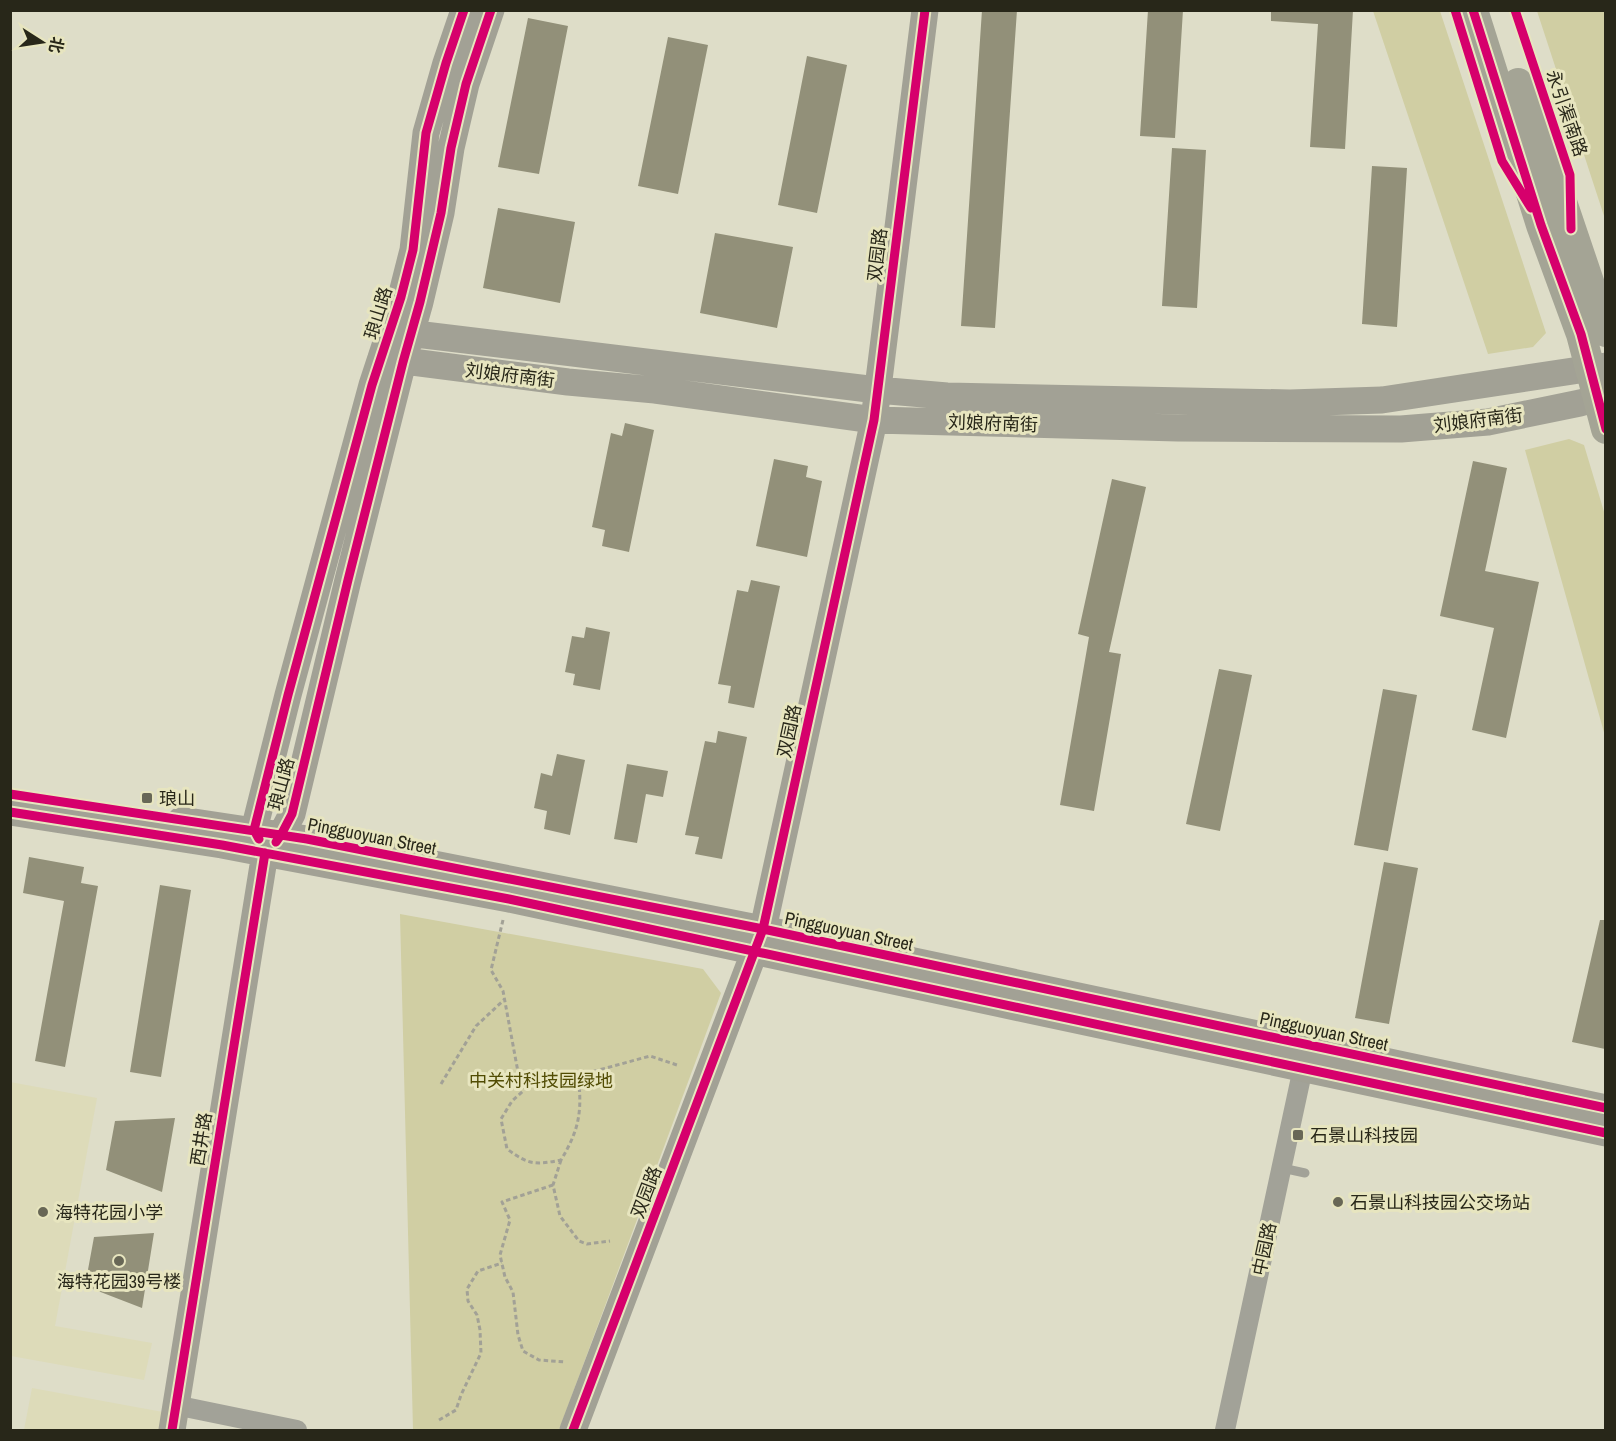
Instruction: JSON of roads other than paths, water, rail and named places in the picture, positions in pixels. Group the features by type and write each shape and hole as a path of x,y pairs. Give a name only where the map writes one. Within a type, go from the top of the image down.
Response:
{"main road":[{"name":"琅山路","path":"401,332 426,133 464,10"},
{"name":"琅山路","path":"267,839 292,814 348,580 392,360 441,213 451,148 466,84 491,10"},
{"name":"双园路","path":"573,1431 759,940 874,420 925,10"},
{"path":"1473,10 1541,225 1577,324 1598,367 1605,429"},
{"name":"永引渠南路","path":"1494,10 1605,332"},
{"name":"刘娘府南街","path":"401,332 877,390 959,396 1290,403 1382,400 1598,367"},
{"name":"刘娘府南街","path":"392,360 568,382 655,390 874,420 1178,428 1401,429 1488,422 1602,398"},
{"name":"Pingguoyuan Street","path":"10,794 267,839 759,940 1605,1108"},
{"name":"Pingguoyuan Street","path":"10,812 120,828 267,839 509,899 759,940 1303,1068 1605,1133"},
{"name":"西井路","path":"174,1418 267,839"}],"street":[{"name":"中园路","path":"1225,1431 1303,1068"},
{"path":"174,1418 297,1431"}],"lane":[{"path":"1282,1168 1305,1173"}],"place":[{"name":"琅山","path":"147,798"},
{"name":"石景山科技园","path":"1298,1135"},
{"name":"石景山科技园公交场站","path":"1338,1202"},
{"name":"海特花园小学","path":"43,1212"},
{"name":"海特花园39号楼","path":"119,1261"}],"park label":[{"name":"中关村科技园绿地","path":"541,1080"}]}
